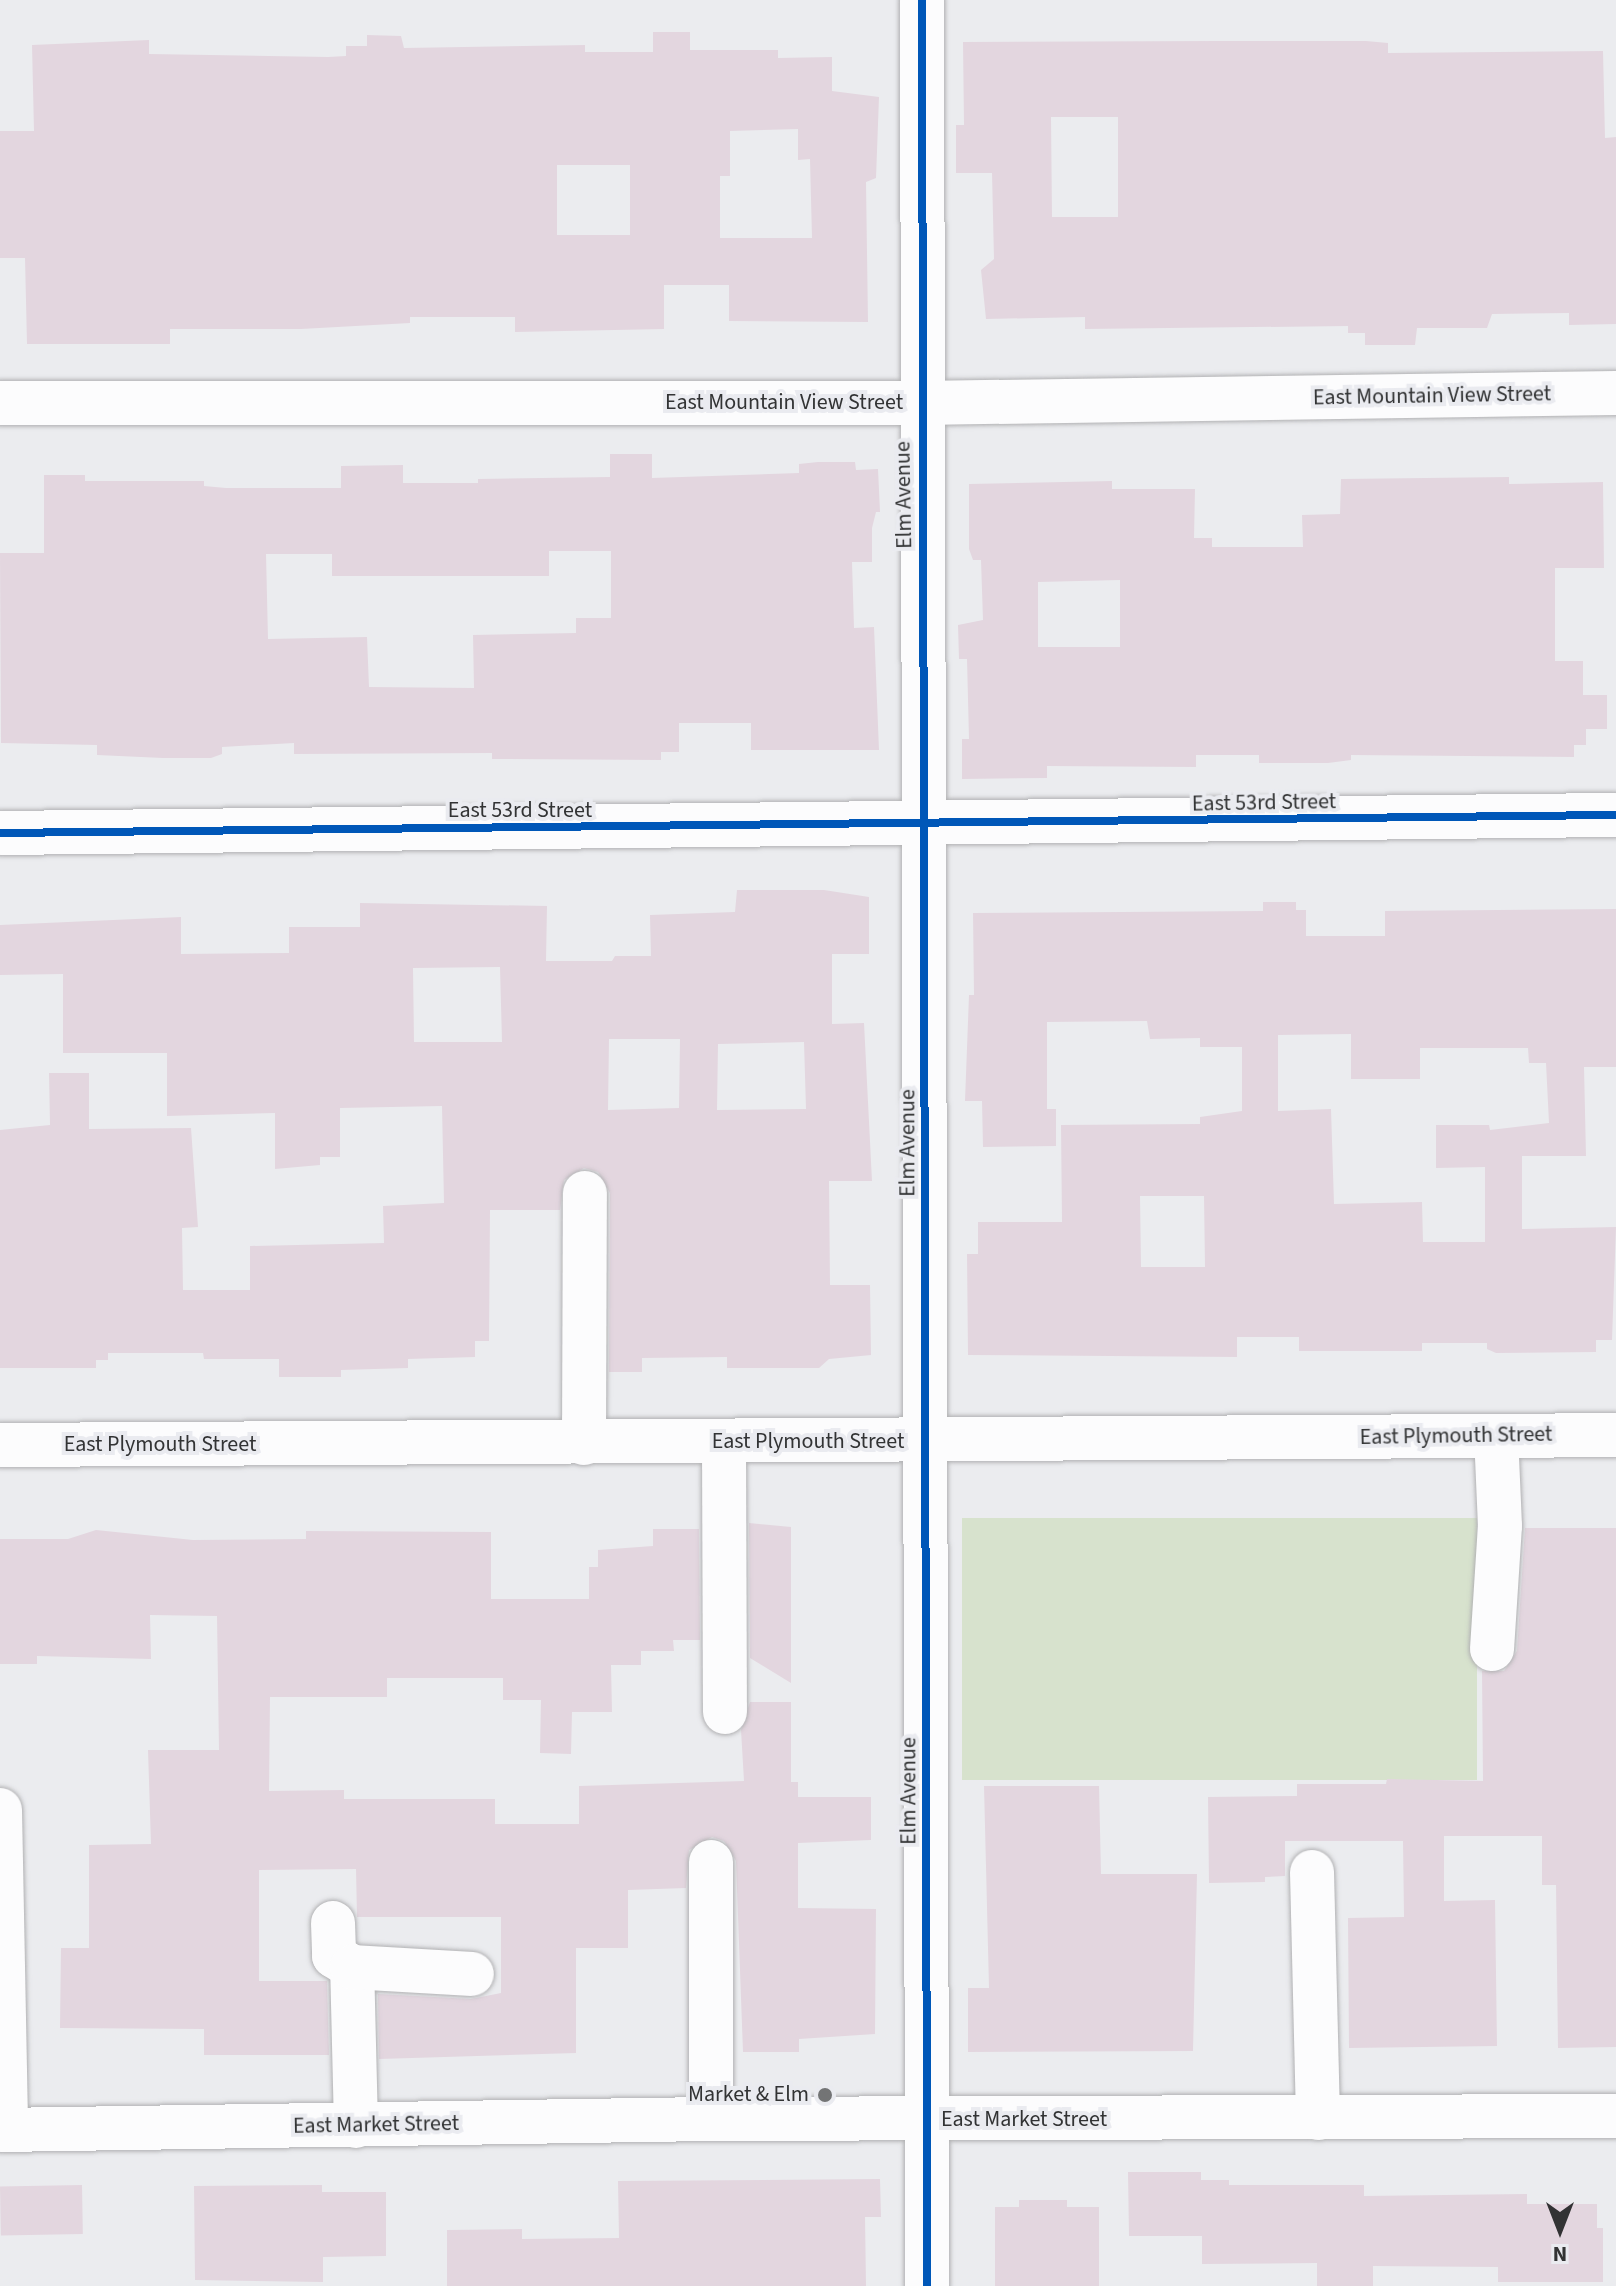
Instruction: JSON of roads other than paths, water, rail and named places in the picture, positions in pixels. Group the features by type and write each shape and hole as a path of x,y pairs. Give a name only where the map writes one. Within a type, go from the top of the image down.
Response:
{"street":[{"name":"Elm Avenue","path":"922,0 927,2286"},
{"name":"East Mountain View Street","path":"0,403 921,403 1616,393"},
{"name":"East 53rd Street","path":"0,833 926,826 1616,815"},
{"path":"584,1443 585,1193"},
{"name":"East Plymouth Street","path":"0,1445 1616,1435"},
{"path":"1492,1649 1500,1526 1496,1436"},
{"path":"724,1442 725,1712"},
{"path":"0,1810 3,2130"},
{"path":"711,1862 711,2119"},
{"path":"1312,1872 1318,2118"},
{"path":"333,1923 334,1956 352,1967 472,1974"},
{"path":"352,1967 356,2126"},
{"name":"East Market Street","path":"3,2130 711,2119 1616,2116"}],"place":[{"name":"Market & Elm","path":"825,2095"}]}
